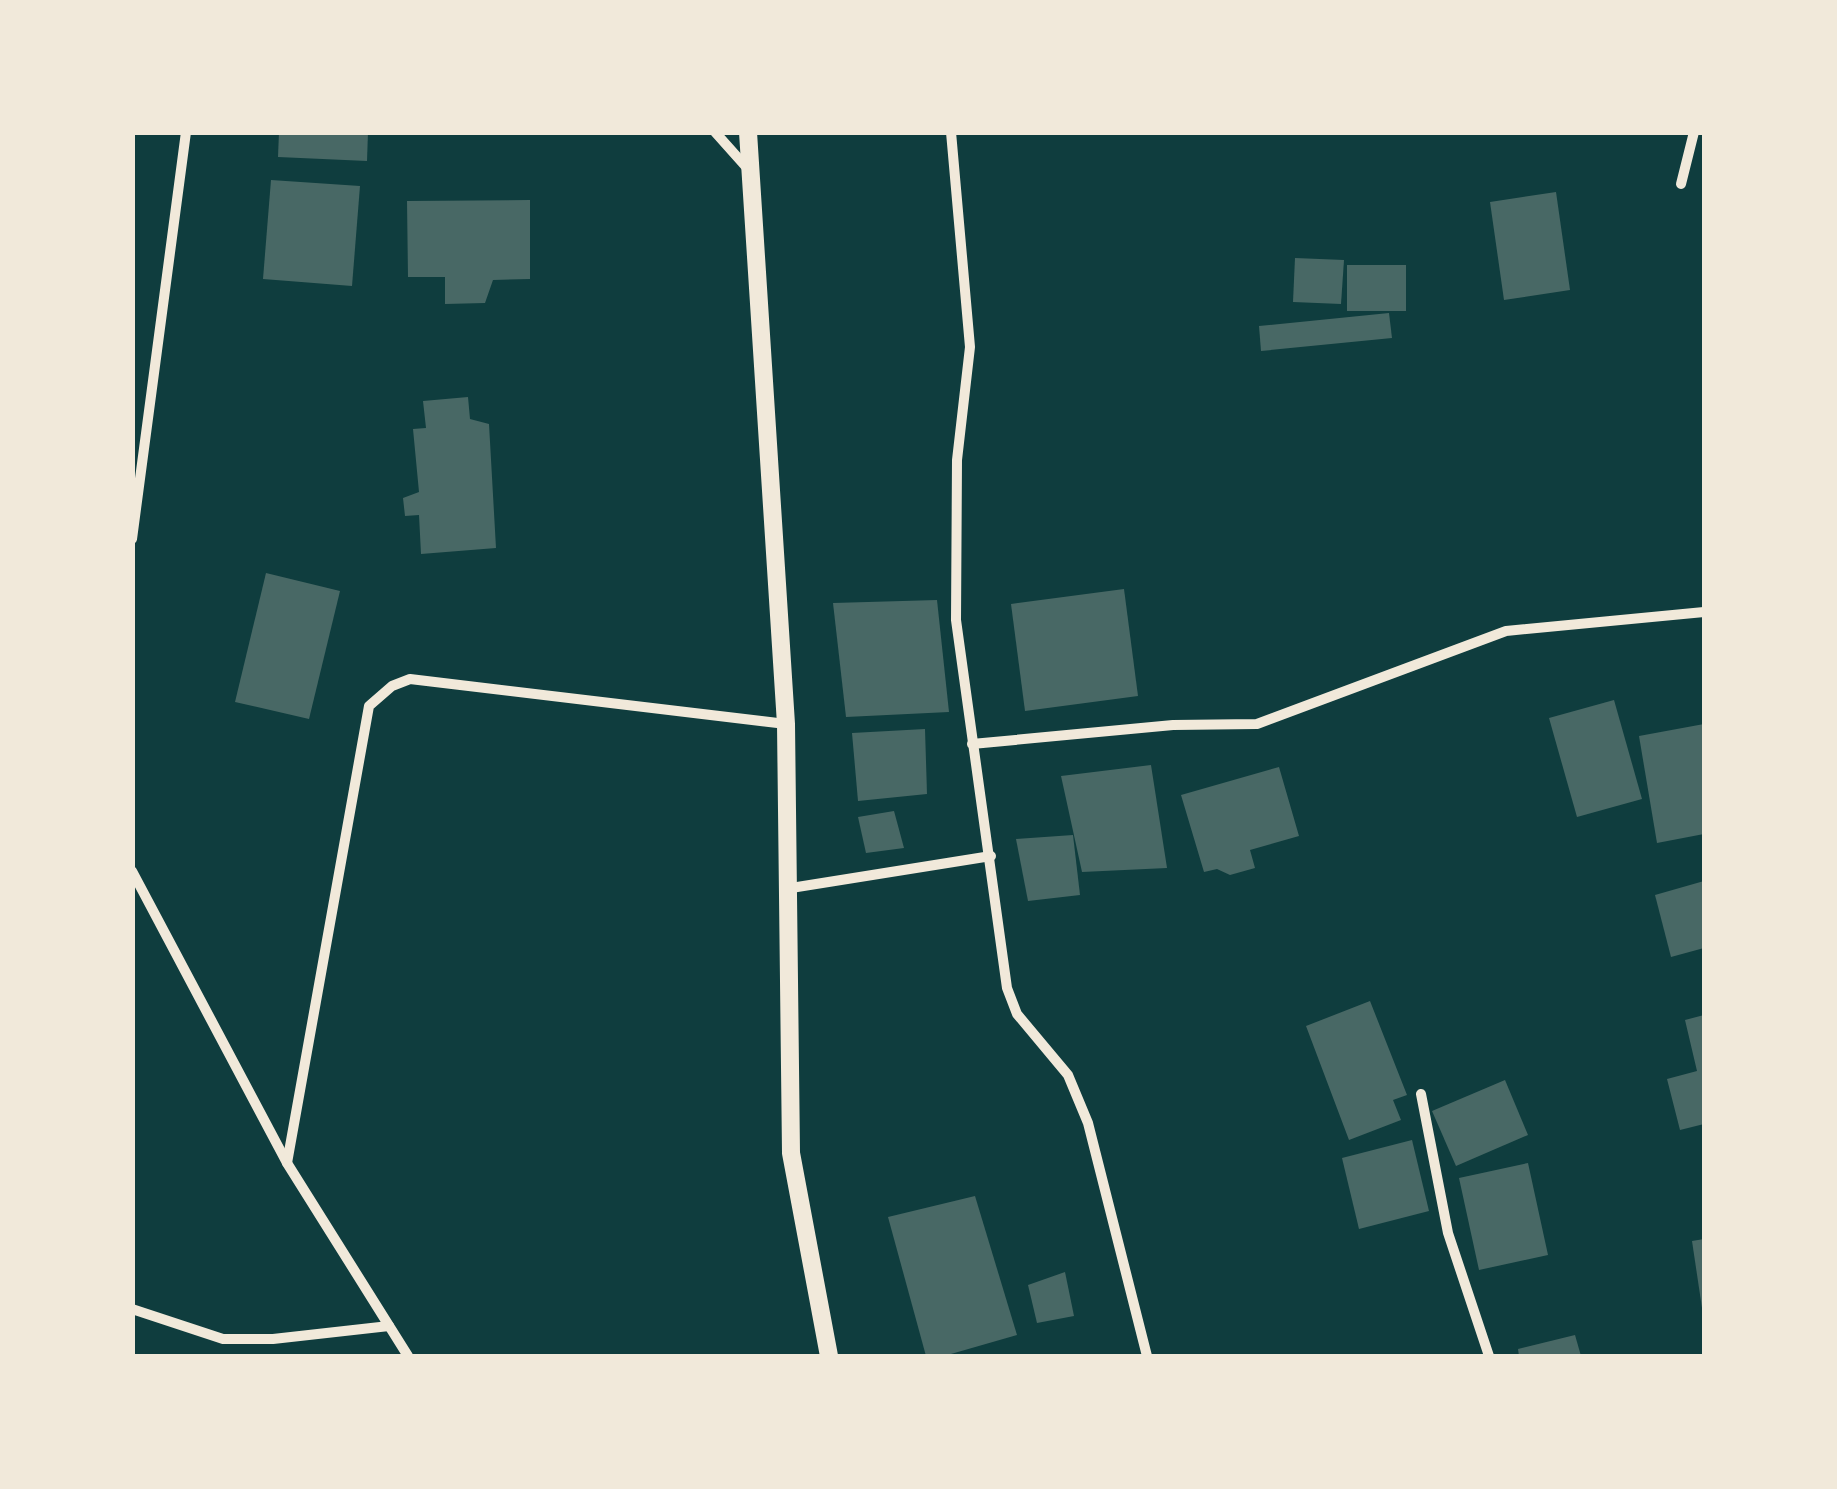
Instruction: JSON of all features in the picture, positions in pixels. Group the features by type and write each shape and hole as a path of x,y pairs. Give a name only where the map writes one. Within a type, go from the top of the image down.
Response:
{"street":[{"path":"132,539 186,132"},
{"path":"714,132 753,174"},
{"path":"748,132 786,724 791,888 791,1154 829,1356"},
{"path":"951,132 969,301 970,348 956,460 956,620 1007,988 1017,1014 1068,1074 1088,1123 1147,1356"},
{"path":"1681,184 1694,132"},
{"path":"972,744 1173,725 1257,724 1506,631 1704,612"},
{"path":"287,1163 369,706 392,686 410,679 786,724"},
{"path":"791,888 991,856"},
{"path":"132,870 287,1163 408,1356"},
{"path":"1421,1094 1448,1233 1488,1356"},
{"path":"132,1308 223,1339 389,1326"}],"building":[{"path":"279,132 368,132 367,161 278,157"},
{"path":"271,180 360,186 352,286 263,279"},
{"path":"1556,192 1570,290 1504,300 1490,202"},
{"path":"530,200 530,279 493,280 485,303 445,304 445,277 408,277 407,201"},
{"path":"1295,258 1344,260 1341,304 1293,302"},
{"path":"1347,265 1406,265 1406,311 1347,311"},
{"path":"1389,313 1392,338 1261,351 1259,326"},
{"path":"468,397 470,419 489,424 496,548 421,554 419,515 405,516 403,498 419,492 413,429 426,428 423,401"},
{"path":"266,573 340,591 309,719 235,702"},
{"path":"1124,589 1138,696 1025,711 1011,604"},
{"path":"937,600 949,712 846,717 833,603"},
{"path":"1614,700 1642,799 1577,817 1549,718"},
{"path":"1704,724 1704,834 1657,843 1639,736"},
{"path":"925,729 927,794 858,801 852,733"},
{"path":"1151,765 1167,868 1082,872 1061,776"},
{"path":"1279,767 1299,836 1250,850 1255,868 1230,875 1217,869 1204,872 1181,795"},
{"path":"894,811 904,848 866,853 858,817"},
{"path":"1073,835 1080,895 1028,901 1016,839"},
{"path":"1704,881 1704,948 1671,957 1655,895"},
{"path":"1370,1001 1407,1095 1393,1100 1401,1120 1349,1140 1306,1026"},
{"path":"1704,1015 1704,1124 1680,1130 1667,1079 1697,1071 1685,1020"},
{"path":"1505,1080 1528,1135 1456,1166 1432,1111"},
{"path":"1412,1140 1429,1211 1359,1229 1342,1158"},
{"path":"1528,1163 1548,1255 1479,1270 1459,1178"},
{"path":"975,1196 1017,1335 944,1356 926,1356 888,1217"},
{"path":"1704,1239 1704,1308 1702,1308 1692,1241"},
{"path":"1065,1272 1074,1316 1037,1323 1028,1285"},
{"path":"1575,1335 1581,1356 1519,1356 1518,1349"}]}
